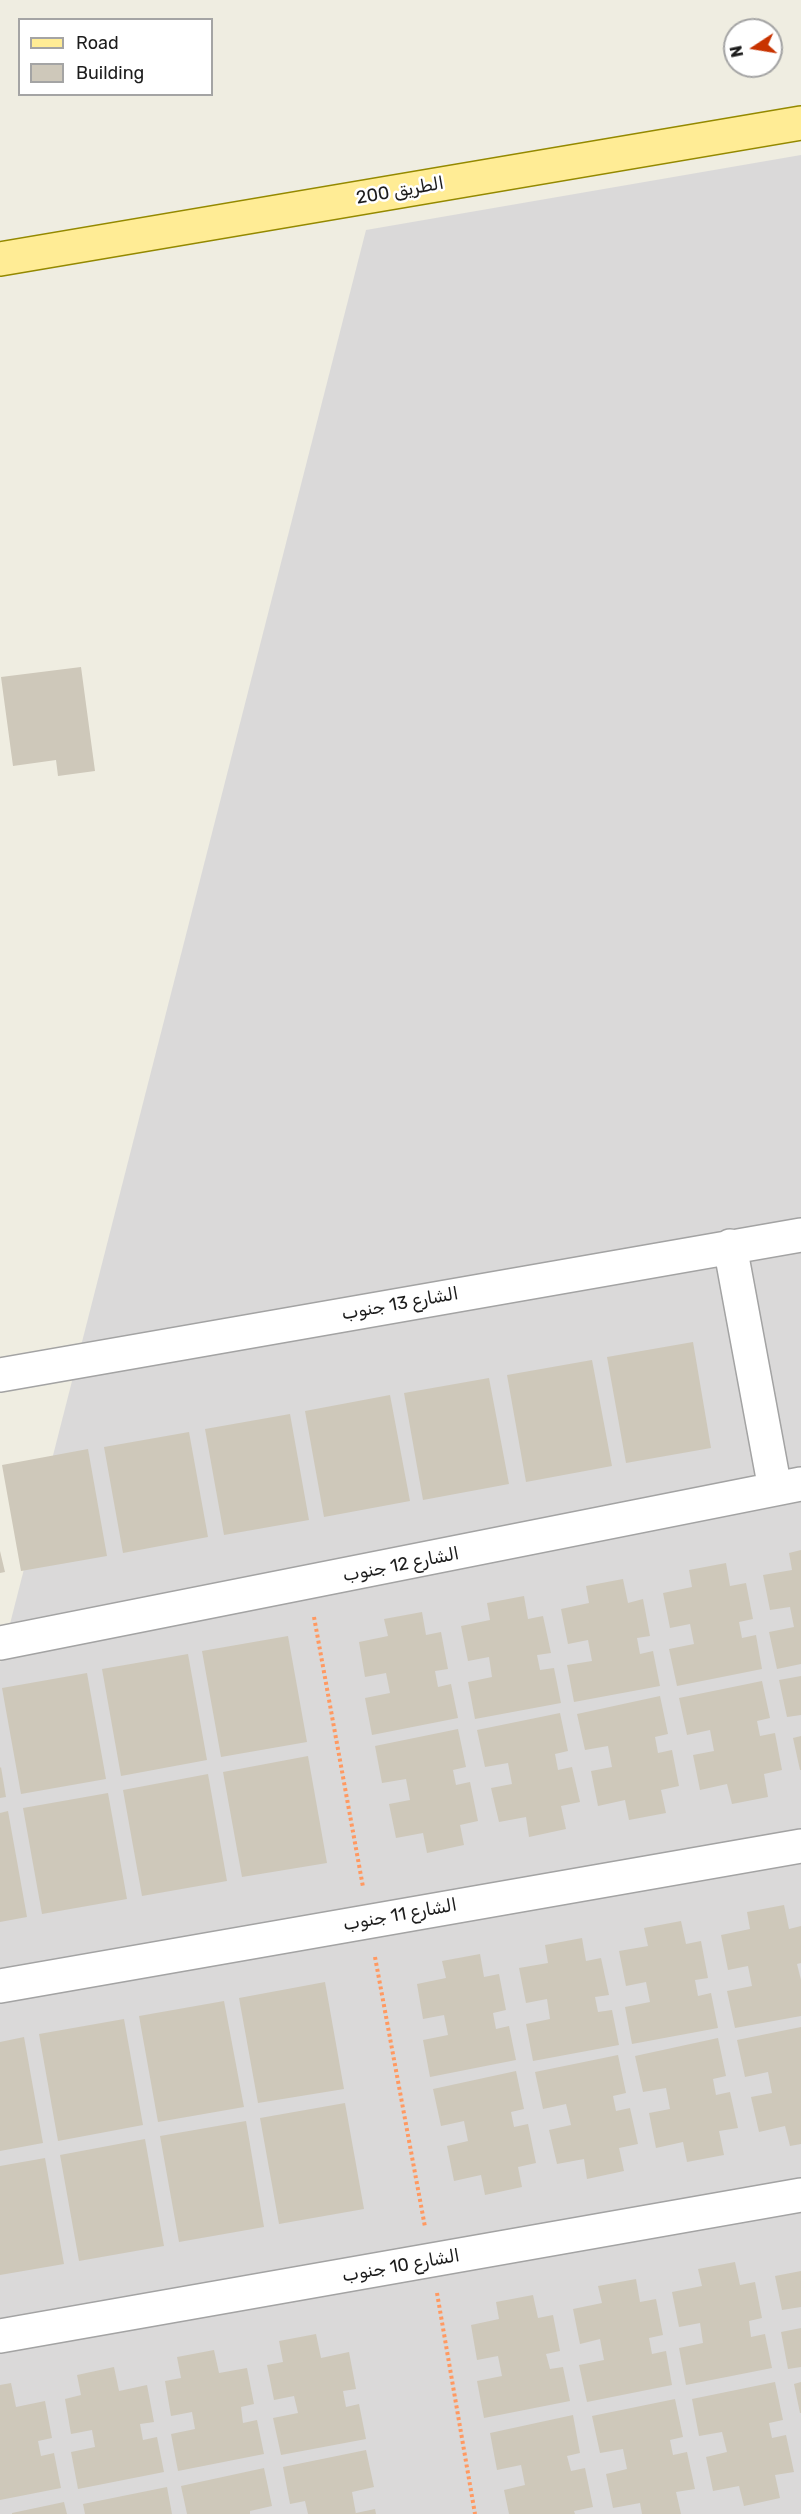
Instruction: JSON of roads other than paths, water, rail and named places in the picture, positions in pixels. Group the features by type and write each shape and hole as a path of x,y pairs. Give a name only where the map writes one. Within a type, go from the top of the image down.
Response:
{"main road":[{"name":"الطريق 200","path":"0,259 801,123"}],"street":[{"name":"الشارع 13 جنوب","path":"0,1375 801,1235"},
{"path":"730,1246 788,1487"},
{"name":"الشارع 12 جنوب","path":"0,1643 308,1584 788,1487"},
{"name":"الشارع 11 جنوب","path":"0,1986 801,1845"},
{"name":"الشارع 10 جنوب","path":"0,2336 801,2195"}]}
